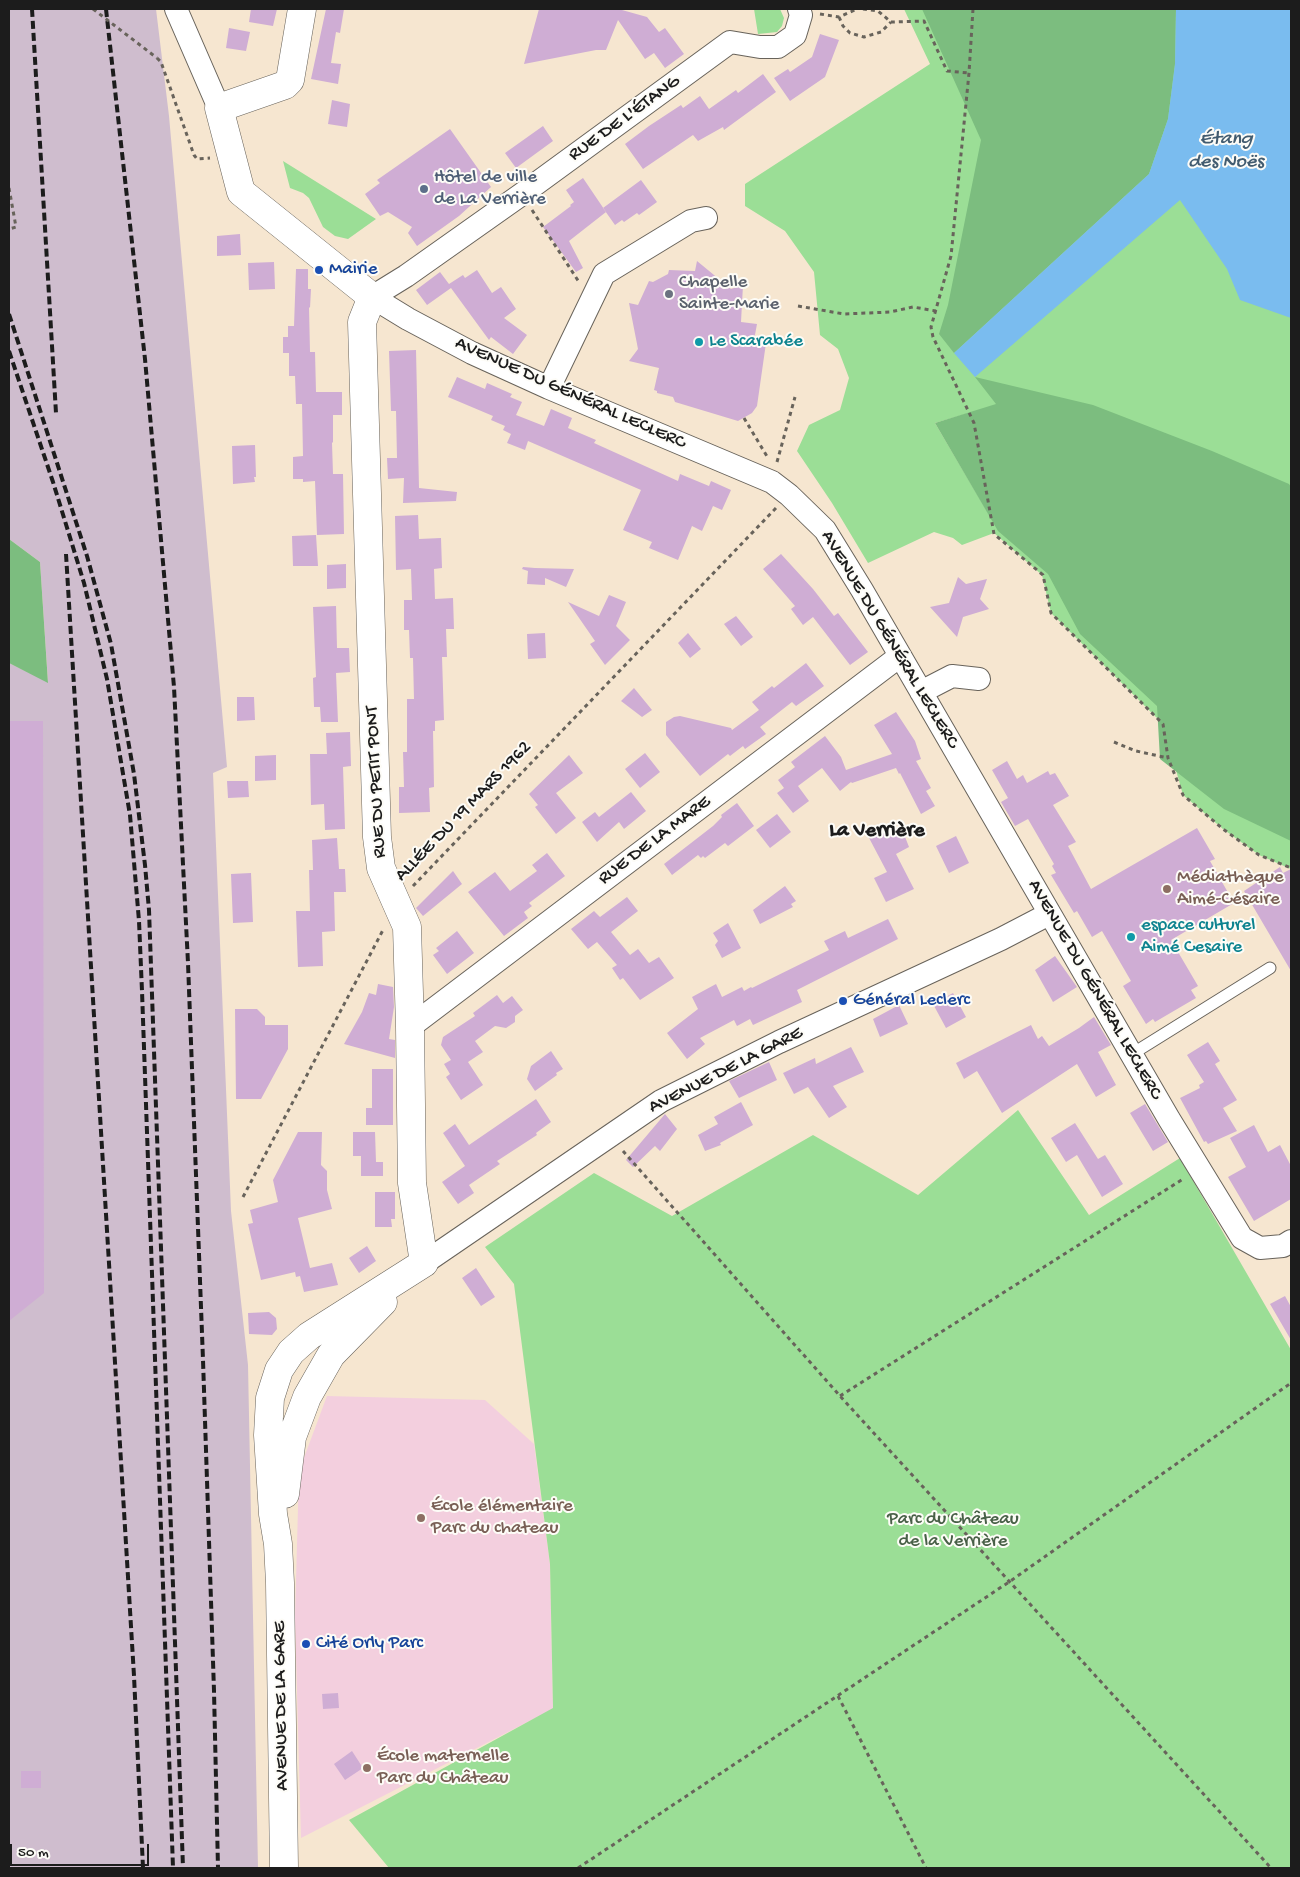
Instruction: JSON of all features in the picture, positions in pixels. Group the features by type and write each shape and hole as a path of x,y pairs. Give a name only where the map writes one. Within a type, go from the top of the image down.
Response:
{"street":[{"path":"176,9 219,108 285,85 290,80 302,9"},
{"name":"RUE DE L'ÉTANG","path":"372,297 406,276 522,194 730,42 760,47 778,47 795,35 800,12"},
{"name":"AVENUE DU GÉNÉRAL LECLERC","path":"219,108 241,192 372,297 408,319 472,353 549,388 772,482 789,495 825,530 1199,1169 1242,1238 1260,1248 1283,1246 1291,1241"},
{"path":"549,388 604,274 691,221 706,218"},
{"name":"RUE DU PETIT PONT","path":"372,297 362,322 377,837 381,868 407,928 412,1183 424,1263"},
{"name":"RUE DE LA MARE","path":"410,1027 900,656"},
{"path":"921,692 952,676 980,679"},
{"name":"AVENUE DE LA GARE","path":"278,1544 272,1514 268,1435 270,1398 279,1370 291,1352 309,1336 424,1263 661,1101 717,1072 1001,939 1049,914"},
{"name":"AVENUE DE LA GARE","path":"284,1868 278,1544 292,1437 307,1397 331,1355 362,1322 424,1263"}],"lane":[{"path":"1132,1054 1270,968"}],"path":[{"path":"92,9 161,62 197,159 202,160 230,154"},
{"path":"800,12 839,17 857,9"},
{"path":"863,9 878,11 891,22 924,21 947,71 969,73"},
{"path":"972,9 969,73 951,256 931,327 933,337 974,423 994,534 1042,575 1051,613 1163,724 1168,758 1184,795 1223,829 1259,855 1291,868"},
{"path":"839,17 843,26 850,33 864,37 881,32 891,22"},
{"path":"9,188 16,227 9,229"},
{"path":"522,194 592,301"},
{"path":"798,306 844,314 890,312 913,307 936,311"},
{"path":"774,470 795,396"},
{"path":"744,418 769,461"},
{"name":"ALLÉE DU 19 MARS 1962","path":"244,1198 397,902 782,501"},
{"path":"1114,742 1136,751 1168,758"},
{"path":"609,1136 840,1396 1271,1868"},
{"path":"840,1396 1199,1169"},
{"path":"578,1868 1009,1582 1291,1383"},
{"path":"838,1696 926,1868"}],"shaded area":[{"path":"9,9 156,9 169,116 227,767 213,773 231,1211 248,1365 258,1868 9,1868 9,663 48,682 40,562 9,539"},
{"path":"327,1396 485,1400 534,1444 550,1564 553,1709 301,1838 295,1618 299,1471"}],"green space":[{"path":"754,9 780,9 784,18 782,26 777,32 758,34"},
{"path":"904,9 1291,9 1291,869 1259,855 1223,829 1183,795 1163,724 1051,613 1042,575 994,533 962,545 953,538 934,532 868,563 832,503 797,451 809,425 840,410 849,378 838,349 820,335 814,272 785,231 745,206 745,184 930,64","holes":["969,413 991,518 935,423"]},
{"path":"922,9 1176,9 1175,64 1168,119 1149,174 954,353 939,334 948,305 981,140"},
{"path":"283,161 376,219 348,239 335,236 323,227 309,198 303,193 290,188"},
{"path":"975,377 1093,405 1212,451 1289,484 1291,487 1291,841 1224,809 1160,759 1157,706 1080,634 1048,574 998,531 935,423 996,404"},
{"path":"9,539 40,562 48,683 9,663"},
{"name":"Parc du Château de la Verrière","path":"1018,1110 1089,1215 1180,1158 1291,1350 1291,1868 389,1868 349,1820 553,1708 550,1564 514,1284 485,1247 594,1173 672,1216 813,1135 918,1195"}],"water":[{"name":"Étang des Noës","path":"1176,9 1291,9 1291,318 1240,300 1227,269 1180,200 975,377 954,353 1149,174 1168,119 1175,64"}],"building":[{"path":"251,9 277,9 273,26 249,22"},
{"path":"326,9 344,9 340,33 336,32 331,63 341,64 338,84 311,79"},
{"path":"539,9 622,9 647,17 659,32 665,28 684,54 665,68 654,53 645,59 618,20 606,50 596,50 524,64"},
{"path":"229,28 250,32 246,51 226,48"},
{"path":"820,34 839,40 825,77 790,101 774,78 788,69 790,72 812,57"},
{"path":"763,74 776,92 724,130 723,127 698,141 693,135 643,169 625,144 681,105 683,108 700,96 709,109 736,90 738,93"},
{"path":"332,100 350,104 347,127 328,124"},
{"path":"543,126 553,141 516,168 505,153"},
{"name":"Hôtel de ville de La Verrière","path":"450,129 491,187 459,216 417,246 408,233 412,227 388,212 380,216 365,194 380,183 377,180"},
{"path":"583,178 606,212 569,241 583,268 576,272 543,227 571,206 574,202 566,190"},
{"path":"641,180 657,202 639,215 637,213 624,222 622,220 615,225 603,208"},
{"path":"240,234 241,255 217,256 217,236"},
{"name":"Le Scarabée","path":"697,261 731,289 743,285 741,322 757,324 754,340 766,343 757,406 752,413 738,421 675,402 673,397 657,393 654,390 659,368 629,361 638,349 629,303 638,305 649,281 653,282 668,274 669,270 695,271"},
{"path":"274,262 275,289 249,290 248,263"},
{"path":"296,269 308,269 308,289 311,289 309,307 310,352 315,352 316,392 342,392 342,415 333,415 332,443 333,474 343,474 344,534 317,535 315,481 303,482 303,479 293,479 293,457 303,456 302,404 296,404 295,376 289,376 289,353 283,353 283,337 288,337 288,326 294,326"},
{"path":"477,270 492,293 501,287 516,309 504,318 527,335 513,354 491,337 489,340 451,288 427,305 416,290 440,272 449,284 463,275 465,278"},
{"path":"416,350 419,488 457,492 456,501 403,503 404,478 388,479 387,458 397,458 396,411 391,411 389,351"},
{"path":"457,377 485,389 487,383 512,394 510,397 522,402 516,415 544,426 551,409 572,418 568,428 596,440 594,443 678,481 680,474 709,486 711,481 731,490 722,510 713,506 702,531 692,526 678,560 649,548 652,542 623,530 641,490 528,441 525,450 507,443 511,434 503,430 505,426 491,420 493,416 448,397"},
{"path":"255,445 255,482 233,484 232,446"},
{"path":"418,515 419,539 441,538 442,568 434,569 435,599 453,598 454,629 446,629 447,657 442,657 444,720 435,721 435,731 433,731 434,787 429,788 430,812 399,813 399,787 404,787 403,752 407,752 407,699 414,699 413,658 410,658 409,630 404,630 404,600 412,600 411,569 396,570 395,516"},
{"path":"316,535 318,566 293,566 292,536"},
{"path":"781,554 813,589 834,616 838,613 868,652 850,665 813,617 803,625 791,609 795,606 763,569"},
{"path":"346,564 346,588 327,589 327,565"},
{"path":"523,567 574,569 566,587 545,578 545,585 527,584 528,571 522,569"},
{"path":"958,577 966,584 987,579 980,599 989,609 963,617 957,637 930,607 949,603"},
{"path":"609,595 626,602 616,626 630,640 605,665 590,644 595,641 568,602 599,616"},
{"path":"336,606 337,648 349,648 350,672 336,673 338,722 321,722 320,707 314,707 313,678 316,677 313,607"},
{"path":"736,616 753,637 741,646 724,624"},
{"path":"545,633 546,658 528,659 527,634"},
{"path":"688,633 701,649 690,658 678,643"},
{"path":"806,663 824,686 796,706 792,702 760,727 766,734 745,749 743,746 730,756 728,754 700,776 666,735 666,722 680,716 731,728 732,730 759,710 752,702 772,686 774,688"},
{"path":"634,688 652,710 642,717 621,701"},
{"path":"237,697 254,697 255,720 237,721"},
{"path":"896,712 915,741 921,759 916,761 931,788 926,791 935,806 921,814 896,768 851,782 840,791 822,768 798,786 809,801 793,813 777,793 784,788 778,780 795,767 791,762 825,736 841,757 846,770 892,754 874,725"},
{"path":"9,721 43,721 44,1293 9,1321"},
{"path":"350,732 351,766 343,767 345,829 325,830 324,804 311,805 310,754 327,754 326,733"},
{"path":"645,753 660,772 640,788 625,769"},
{"path":"276,755 276,780 255,781 255,756"},
{"path":"569,755 583,773 556,793 576,818 556,834 535,807 538,805 529,794"},
{"path":"1007,761 1017,779 1023,775 1027,783 1048,771 1050,775 1055,773 1069,796 1053,805 1076,842 1068,846 1091,889 1197,828 1215,859 1210,861 1234,903 1171,940 1198,986 1191,990 1196,998 1155,1022 1153,1019 1146,1024 1123,986 1131,981 1102,931 1092,937 1077,911 1074,913 1051,875 1056,873 1052,866 1054,864 1028,819 1015,826 1001,802 1008,798 992,770"},
{"path":"227,781 248,781 249,797 228,798"},
{"path":"631,792 646,811 624,829 619,822 597,842 582,822 595,812 599,817"},
{"path":"737,803 754,826 728,846 725,843 705,858 703,856 701,858 698,855 672,875 664,864 713,826 722,817 721,815"},
{"path":"777,814 791,832 770,848 756,830"},
{"path":"889,826 894,833 902,829 909,847 896,854 914,889 886,902 874,878 887,872 868,836 880,828"},
{"path":"956,836 969,863 949,873 936,846"},
{"path":"337,838 339,869 345,869 346,892 334,892 335,931 322,932 323,966 298,967 296,911 310,911 309,870 313,870 312,840"},
{"path":"547,853 565,876 529,903 532,906 524,912 528,918 504,936 468,892 495,872 510,891 537,871 532,865"},
{"path":"1280,867 1283,873 1291,869 1291,971 1244,891"},
{"path":"453,871 462,884 423,916 416,908"},
{"path":"251,873 253,922 233,923 231,874"},
{"path":"785,886 796,901 791,904 793,907 760,924 753,910"},
{"path":"627,897 638,911 611,932 630,955 638,949 649,963 659,957 674,978 640,1000 623,978 620,980 612,968 617,965 597,942 588,949 571,929 594,911 600,917"},
{"path":"888,919 898,939 797,990 802,1002 753,1025 750,1019 737,1026 734,1020 700,1038 705,1044 687,1059 667,1033 698,1009 692,997 716,984 722,997 742,987 744,991 752,988 829,950 824,941 845,931 848,938"},
{"path":"728,923 741,948 722,958 715,945 718,941 713,933"},
{"path":"457,931 474,953 447,974 433,955 439,951 436,948"},
{"path":"1055,956 1077,987 1053,1002 1035,970"},
{"path":"378,984 393,987 394,1007 389,1039 395,1040 395,1058 344,1044 362,1012 369,993 376,995"},
{"path":"953,993 966,1017 946,1028 933,1004"},
{"path":"497,995 503,1003 512,996 523,1010 515,1016 515,1022 506,1028 495,1026 475,1041 483,1052 468,1062 483,1085 461,1100 446,1077 450,1074 444,1064 451,1060 441,1045 443,1037 475,1016 473,1013"},
{"path":"899,1005 908,1024 880,1037 873,1019"},
{"path":"235,1009 257,1009 265,1017 265,1025 288,1025 288,1049 261,1099 236,1099"},
{"path":"1094,1017 1111,1045 1098,1052 1116,1085 1096,1097 1077,1064 1002,1113 977,1071 964,1079 956,1063 1031,1025 1038,1039 1042,1036 1049,1046"},
{"path":"1208,1042 1220,1061 1215,1064 1237,1100 1223,1108 1237,1131 1208,1144 1206,1141 1204,1142 1180,1098 1200,1088 1199,1085 1204,1082 1187,1055"},
{"path":"851,1047 864,1072 833,1086 847,1107 829,1118 808,1087 794,1094 783,1073 815,1058 816,1064"},
{"path":"551,1051 563,1069 535,1091 527,1079 531,1066"},
{"path":"769,1062 777,1080 739,1098 729,1081"},
{"path":"372,1069 393,1069 393,1125 366,1125 366,1108 372,1108"},
{"path":"536,1099 551,1122 536,1133 537,1135 497,1161 500,1164 469,1185 474,1193 458,1204 442,1182 465,1166 443,1133 455,1124 469,1145"},
{"path":"741,1102 753,1125 720,1143 721,1145 705,1151 698,1135 718,1124 714,1117"},
{"path":"1145,1104 1168,1142 1153,1151 1130,1113"},
{"path":"665,1114 677,1129 660,1151 655,1146 633,1167 626,1160"},
{"path":"1075,1123 1098,1159 1105,1155 1123,1184 1102,1197 1077,1155 1066,1162 1051,1138"},
{"path":"1254,1125 1268,1152 1280,1145 1291,1166 1291,1199 1254,1221 1228,1177 1246,1167 1230,1138"},
{"path":"298,1132 322,1132 321,1165 327,1171 327,1190 332,1209 298,1218 310,1268 332,1263 338,1285 304,1292 300,1276 296,1277 295,1272 261,1280 248,1224 253,1223 250,1210 278,1202 273,1180"},
{"path":"353,1132 375,1132 376,1162 383,1162 383,1176 361,1176 361,1156 353,1156"},
{"path":"375,1192 395,1192 395,1219 391,1219 392,1227 375,1227"},
{"path":"367,1246 376,1261 359,1273 349,1258"},
{"path":"476,1268 495,1297 481,1306 462,1278"},
{"path":"1285,1296 1291,1307 1291,1340 1270,1304"},
{"path":"269,1312 276,1318 277,1329 272,1335 249,1334 248,1313"},
{"path":"338,1693 339,1708 323,1709 322,1694"},
{"path":"352,1751 363,1768 345,1780 334,1764"},
{"path":"21,1771 41,1771 41,1788 21,1788"}],"railway":[{"path":"32,9 56,413"},
{"path":"106,9 145,359 174,687 188,963 203,1360 218,1868"},
{"path":"9,314 87,556 111,644 134,774 145,865 149,910 183,1868"},
{"path":"9,351 53,482 84,583 107,679 130,815 139,921 142,991 173,1868"},
{"path":"66,554 134,1676 143,1868"}],"place":[{"name":"Hôtel de ville de La Verrière","path":"424,189"},
{"name":"Mairie","path":"319,270"},
{"name":"Chapelle Sainte-Marie","path":"669,294"},
{"name":"Le Scarabée","path":"699,342"},
{"name":"Médiathèque Aimé-Césaire","path":"1167,889"},
{"name":"espace culturel Aimé Cesaire","path":"1131,937"},
{"name":"Général Leclerc","path":"843,1001"},
{"name":"École élémentaire Parc du chateau","path":"421,1518"},
{"name":"Cité Orly Parc","path":"306,1644"},
{"name":"École maternelle Parc du Château","path":"367,1768"}],"district":[{"name":"La Verrière","path":"877,832"}]}
